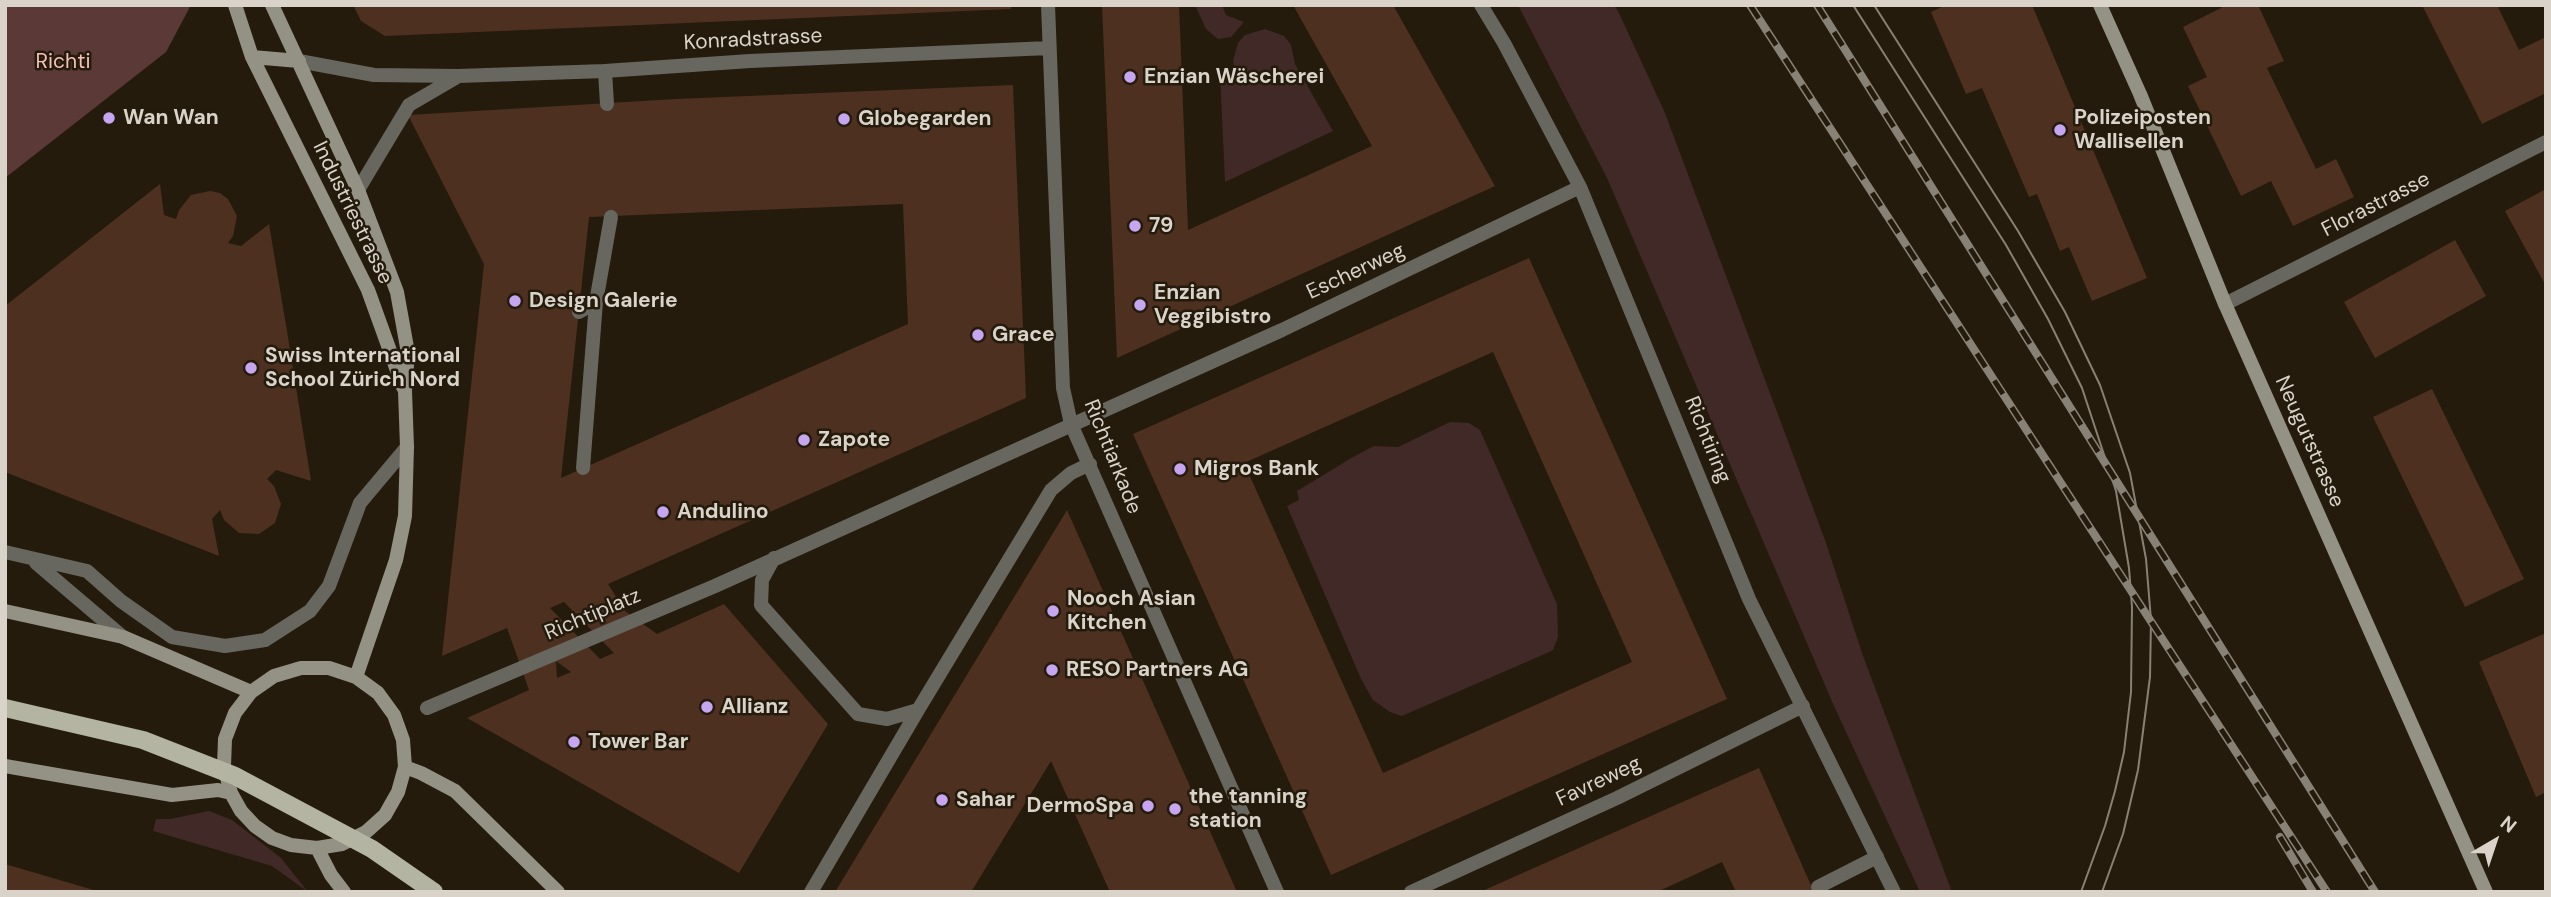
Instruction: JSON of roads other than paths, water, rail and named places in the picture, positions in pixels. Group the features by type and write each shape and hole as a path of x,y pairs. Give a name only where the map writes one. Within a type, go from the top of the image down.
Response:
{"main road":[{"path":"5,708 143,740 235,776 361,843 434,892"}],"street":[{"name":"Industriestrasse","path":"234,5 252,57 368,290 405,391"},
{"name":"Industriestrasse","path":"272,5 358,190 397,292 408,353 405,391 405,516 396,560 356,677"},
{"name":"Richtiarkade","path":"1048,5 1062,388 1071,424 1277,892"},
{"name":"Richtiring","path":"1481,5 1580,187 1749,599 1894,892"},
{"name":"Neugutstrasse","path":"2100,5 2140,94 2225,304 2486,892"},
{"name":"Konradstrasse","path":"299,61 374,75 458,76 1049,48"},
{"path":"252,57 299,61"},
{"path":"605,71 607,104"},
{"name":"Konradstrasse","path":"358,190 409,105 458,76"},
{"name":"Florastrasse","path":"2225,304 2546,142"},
{"name":"Escherweg","path":"1071,424 1282,330 1580,187"},
{"path":"583,468 596,302 611,217"},
{"path":"579,312 596,302"},
{"name":"Richtiplatz","path":"426,708 715,586 1071,424"},
{"path":"5,552 87,571 121,601 172,637 225,646 265,640 310,611 329,586 360,503 407,447"},
{"path":"811,892 1051,490 1071,474 1090,464"},
{"path":"774,558 762,580 761,605 858,714 887,719 918,710"},
{"path":"32,560 123,637"},
{"path":"5,611 123,637 251,692"},
{"path":"301,667 329,668 356,677 378,693 394,715 403,740 405,767 398,792 385,815 366,832 342,844 317,848 291,845 272,838 255,826 241,811 231,793 224,766 225,739 235,713 251,692 274,676 301,667"},
{"name":"Favreweg","path":"1411,892 1617,798 1803,706"},
{"path":"5,766 172,795 218,790 231,793"},
{"path":"405,767 455,791 558,892"},
{"path":"317,848 331,875 344,892"},
{"path":"1818,887 1877,857"}],"tram line":[{"path":"1853,5 2006,245 2048,319 2082,388 2116,491 2129,568 2132,607 2131,692 2124,752 2115,791 2081,892"},
{"path":"1874,5 2018,231 2065,312 2100,385 2130,473 2146,559 2151,620 2150,677 2138,770 2123,834 2102,892"}],"railway":[{"path":"1750,5 2327,892"},
{"path":"1817,5 2375,892"},
{"path":"2280,837 2313,892"}],"place":[{"name":"Enzian Wäscherei","path":"1130,77"},
{"name":"Wan Wan","path":"109,118"},
{"name":"Globegarden","path":"844,119"},
{"name":"Polizeiposten Wallisellen","path":"2060,130"},
{"name":"79","path":"1135,226"},
{"name":"Design Galerie","path":"515,301"},
{"name":"Enzian Veggibistro","path":"1140,305"},
{"name":"Grace","path":"978,335"},
{"name":"Swiss International School Zürich Nord","path":"251,368"},
{"name":"Zapote","path":"804,440"},
{"name":"Migros Bank","path":"1180,469"},
{"name":"Andulino","path":"663,512"},
{"name":"Nooch Asian Kitchen","path":"1053,611"},
{"name":"RESO Partners AG","path":"1052,670"},
{"name":"Allianz","path":"707,707"},
{"name":"Tower Bar","path":"574,742"},
{"name":"Sahar","path":"942,800"},
{"name":"DermoSpa","path":"1148,806"},
{"name":"the tanning station","path":"1175,809"}],"park label":[{"name":"Richti","path":"63,62"}]}
